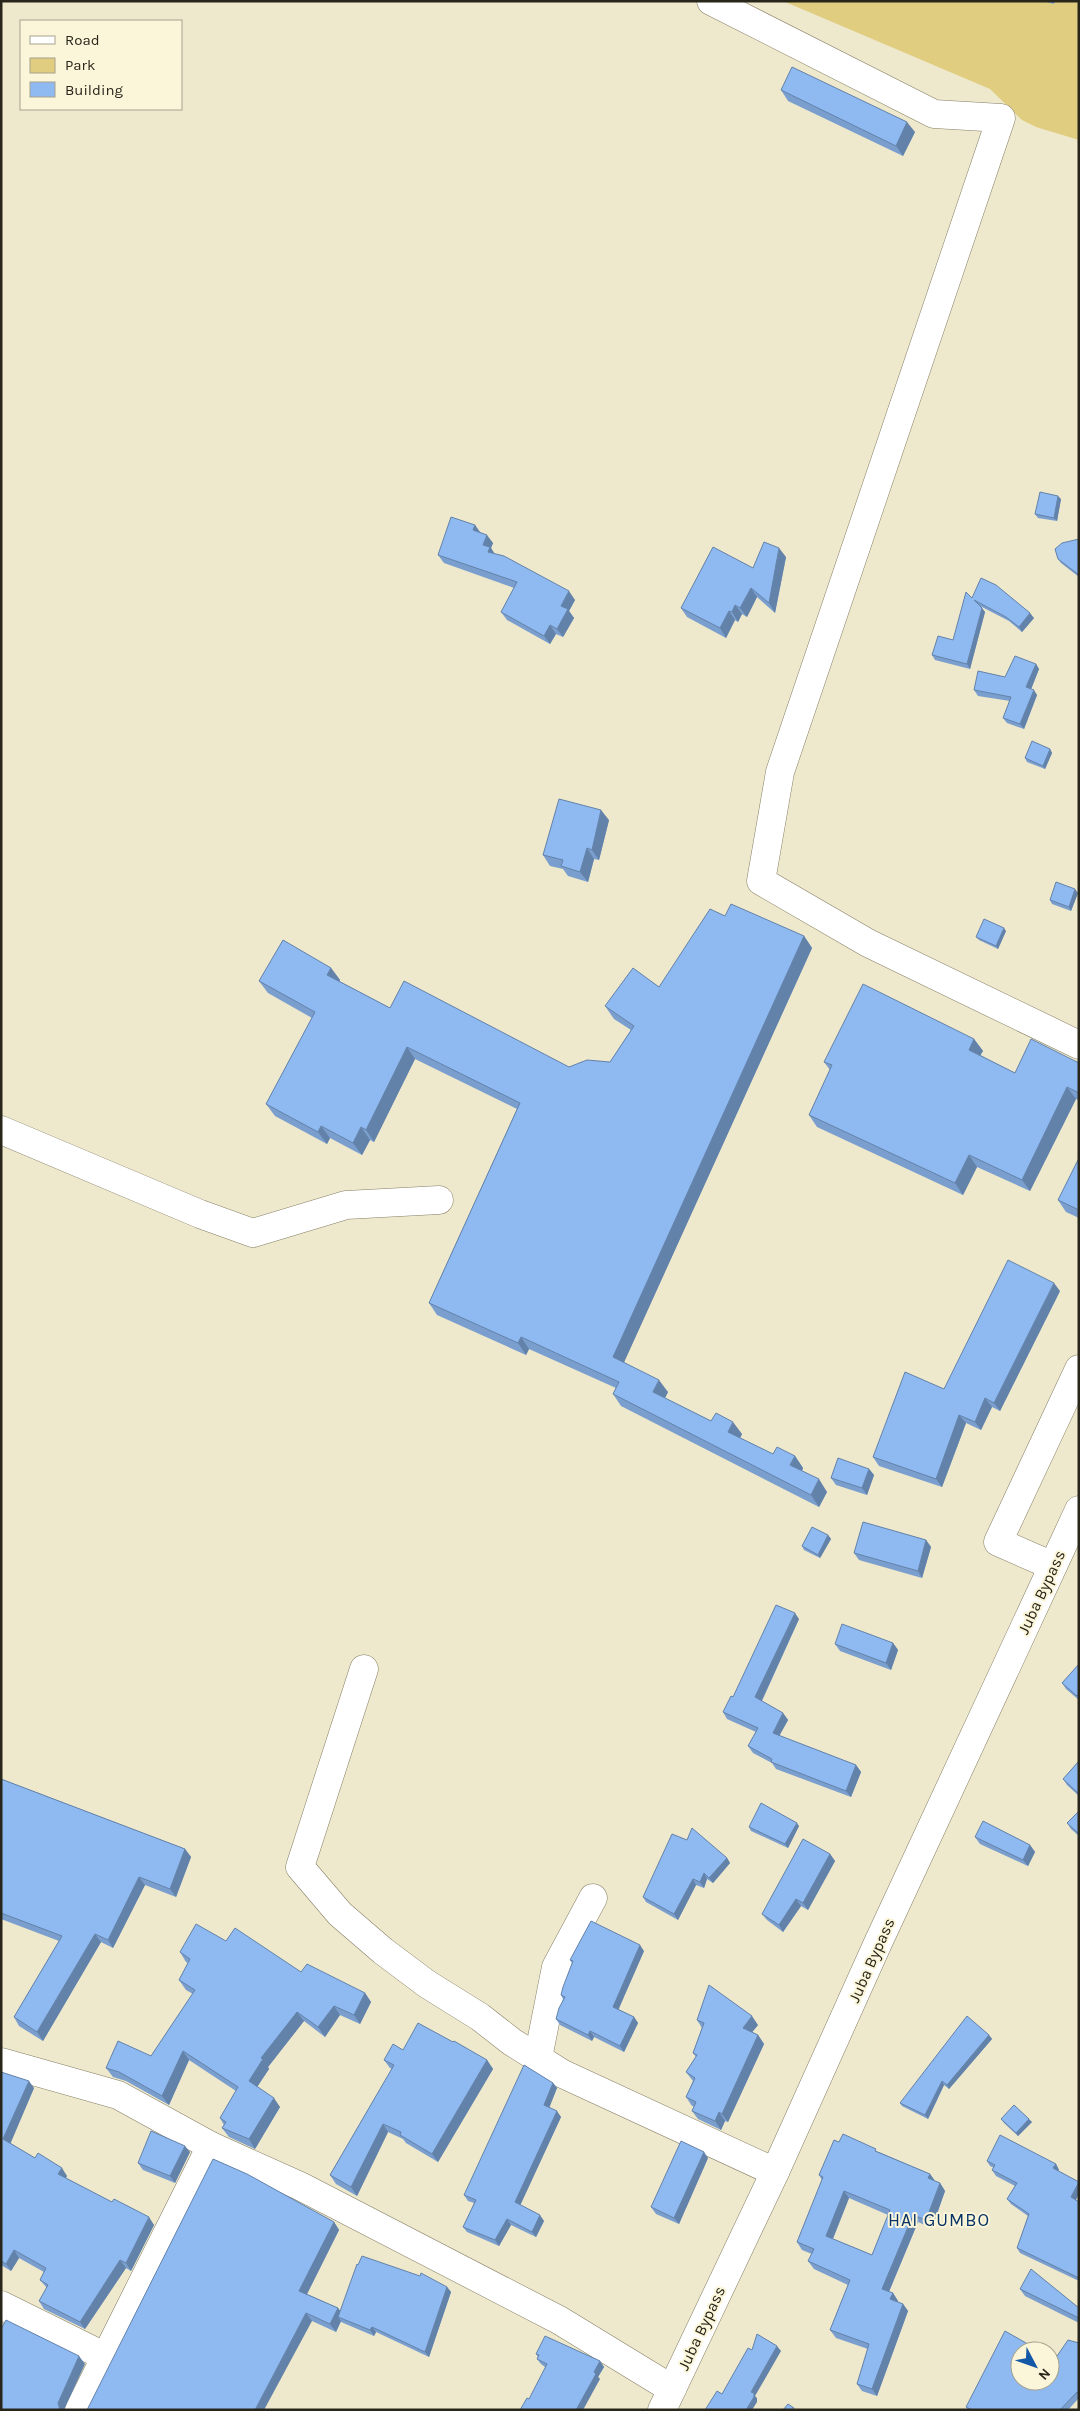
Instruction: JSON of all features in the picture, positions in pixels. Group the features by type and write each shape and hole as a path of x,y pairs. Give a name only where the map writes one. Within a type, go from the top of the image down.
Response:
{"street":[{"path":"711,1 934,114 1000,118 780,772 761,881 868,943 1079,1045"},
{"path":"1,1130 200,1214 253,1233 346,1205 439,1200"},
{"path":"1053,1566 998,1542 1079,1369"},
{"name":"Juba Bypass","path":"667,2399 775,2172 877,1945 1079,1510"},
{"path":"364,1669 300,1867 340,1914 383,1951 427,1984 480,2017 512,2042 562,2074 775,2172"},
{"path":"538,2058 556,1967 593,1898"},
{"path":"1,2062 118,2096 211,2146 300,2186 559,2320 667,2399"},
{"path":"79,2410 211,2146"},
{"path":"1,2305 106,2357"}],"green space":[{"path":"783,1 1079,1 1079,140 1036,127 1022,120 990,89"}],"building":[{"path":"792,67 907,122 896,146 781,90"},
{"path":"1040,492 1058,496 1054,518 1035,514"},
{"path":"451,517 475,525 473,530 487,535 483,545 490,547 488,552 504,556 569,591 561,606 568,609 557,629 550,625 544,636 501,612 517,582 438,555"},
{"path":"1079,539 1079,575 1058,559 1055,549 1062,543"},
{"path":"764,542 779,548 769,603 751,588 740,608 735,605 732,612 729,611 720,628 681,608 713,547 753,568"},
{"path":"981,578 996,585 1030,613 1019,627 1006,617 974,600 982,608 967,664 932,655 938,636 953,640 966,592 972,598"},
{"path":"1015,656 1036,664 1026,687 1034,690 1020,724 1003,718 1011,697 974,690 978,671 1005,677"},
{"path":"1032,741 1050,749 1043,766 1025,758"},
{"path":"559,799 601,810 592,850 587,848 580,872 561,866 563,860 543,855"},
{"path":"1056,882 1075,889 1069,907 1050,900"},
{"path":"731,904 804,936 613,1357 659,1380 653,1392 711,1421 716,1413 733,1422 728,1432 773,1454 777,1447 795,1456 790,1465 819,1479 811,1495 613,1394 619,1382 521,1337 518,1343 429,1303 520,1103 407,1047 366,1130 361,1127 353,1143 321,1126 318,1132 266,1104 315,1012 259,981 283,940 331,968 327,975 390,1008 404,981 569,1067 587,1060 610,1062 634,1026 605,1006 633,968 659,987 710,909 725,916"},
{"path":"984,919 1004,928 996,946 976,937"},
{"path":"863,984 974,1039 969,1050 1015,1073 1031,1039 1079,1063 1079,1093 1067,1087 1022,1180 969,1155 955,1183 809,1115 832,1065 824,1062"},
{"path":"1079,1158 1079,1210 1058,1200"},
{"path":"1008,1260 1054,1283 994,1403 985,1398 975,1422 959,1415 936,1479 873,1457 905,1372 944,1389"},
{"path":"838,1458 869,1469 862,1488 831,1478"},
{"path":"863,1522 926,1540 918,1571 854,1553"},
{"path":"812,1527 828,1535 818,1555 802,1546"},
{"path":"776,1605 795,1613 755,1697 783,1713 773,1733 856,1765 846,1791 771,1762 772,1759 748,1746 758,1728 723,1712 731,1696 733,1697"},
{"path":"842,1624 893,1643 886,1663 835,1644"},
{"path":"1079,1664 1079,1694 1077,1696 1062,1683"},
{"path":"1079,1761 1079,1794 1063,1779"},
{"path":"1,1779 185,1849 170,1889 139,1877 108,1940 95,1934 37,2032 14,2017 62,1936 1,1913"},
{"path":"761,1803 797,1823 785,1844 749,1827"},
{"path":"1079,1811 1079,1834 1067,1823"},
{"path":"983,1821 1030,1845 1023,1860 975,1837"},
{"path":"692,1828 727,1858 709,1878 704,1873 700,1882 693,1879 674,1914 643,1897 672,1834 687,1840"},
{"path":"803,1839 830,1854 803,1903 796,1899 779,1925 762,1914"},
{"path":"591,1921 640,1945 613,2007 634,2017 620,2046 590,2031 588,2035 556,2019 565,1997 561,1995 573,1961 570,1960"},
{"path":"196,1924 226,1941 235,1928 301,1972 307,1964 365,1993 354,2015 334,2006 318,2027 297,2012 261,2058 263,2059 249,2081 274,2098 249,2139 222,2128 226,2122 220,2118 238,2087 183,2051 162,2096 119,2072 106,2068 118,2041 151,2056 195,1990 179,1980 190,1959 180,1952"},
{"path":"709,1985 752,2016 743,2028 758,2035 722,2114 719,2112 715,2121 692,2111 696,2102 686,2097 695,2078 686,2072 697,2055 693,2053 704,2023 697,2020"},
{"path":"967,2016 989,2035 947,2085 942,2081 925,2115 900,2103"},
{"path":"418,2023 487,2060 432,2154 400,2135 401,2132 383,2124 351,2187 330,2175 394,2065 384,2060 393,2044 403,2050"},
{"path":"524,2065 553,2083 544,2105 557,2111 515,2202 540,2215 532,2232 507,2219 495,2240 463,2227 476,2200 464,2195"},
{"path":"1,2072 29,2081 3,2139 35,2158 38,2153 62,2168 58,2174 112,2202 114,2199 149,2217 126,2263 120,2260 80,2322 39,2301 48,2285 40,2280 46,2268 14,2250 6,2264 1,2261"},
{"path":"1014,2105 1029,2119 1016,2133 1001,2119"},
{"path":"151,2131 185,2146 170,2176 138,2163"},
{"path":"843,2134 876,2149 875,2151 930,2174 928,2178 940,2183 926,2220 913,2215 882,2289 893,2293 890,2299 903,2304 872,2389 857,2384 869,2344 830,2330 850,2280 808,2261 814,2249 797,2242 823,2177 819,2175 834,2140 839,2142","holes":["844,2191 890,2210 872,2255 826,2236"]},
{"path":"1000,2135 1056,2164 1053,2168 1079,2182 1071,2197 1079,2202 1079,2278 1017,2248 1029,2214 1007,2199 1017,2183 992,2170 995,2165 987,2161"},
{"path":"681,2141 704,2152 674,2218 651,2207"},
{"path":"213,2159 247,2174 334,2222 299,2291 338,2308 330,2324 306,2313 255,2410 87,2410"},
{"path":"362,2256 420,2276 421,2273 447,2287 425,2352 372,2327 370,2330 338,2317 357,2264"},
{"path":"1031,2269 1079,2308 1079,2318 1020,2289"},
{"path":"6,2320 79,2356 58,2403 60,2410 1,2410 1,2329"},
{"path":"1005,2331 1022,2341 1010,2341 1010,2391 1060,2391 1060,2352 1068,2340 1079,2343 1079,2394 1077,2392 1060,2410 972,2410 966,2407"},
{"path":"757,2334 777,2346 751,2392 754,2393 754,2397 746,2410 705,2410 717,2391 722,2394 748,2348 752,2350"},
{"path":"545,2336 600,2361 594,2372 596,2374 576,2410 520,2410 527,2398 529,2399 547,2364 537,2359 539,2355 536,2354"},
{"path":"788,2404 794,2408 793,2410 783,2410"}],"district":[{"name":"HAI GUMBO","path":"939,2220"}]}
